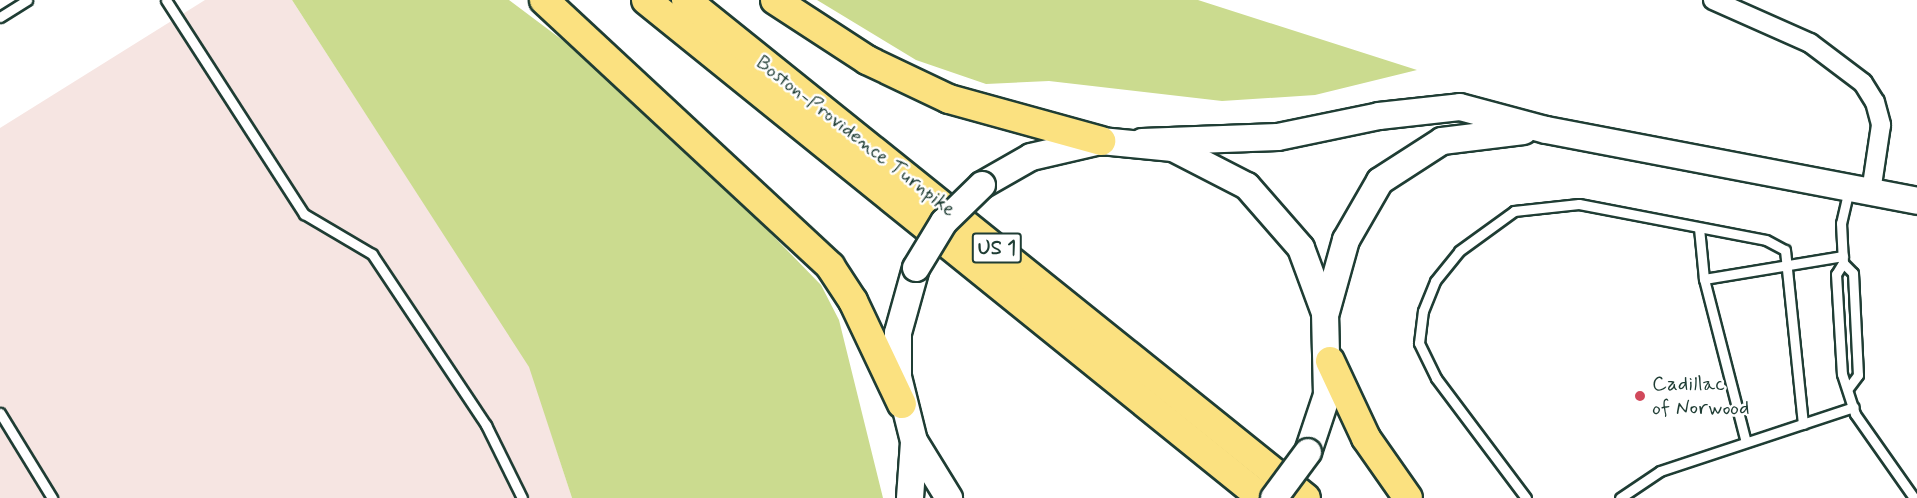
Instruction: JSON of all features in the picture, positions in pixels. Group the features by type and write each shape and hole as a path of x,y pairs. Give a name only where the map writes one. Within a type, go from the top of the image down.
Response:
{"main road":[{"path":"544,0 830,266 853,301 902,404 914,441 949,498"},
{"name":"Boston-Providence Turnpike","path":"645,0 901,201 1262,498"},
{"name":"Boston-Providence Turnpike","path":"686,0 1306,498"},
{"path":"775,0 867,60 949,99 1101,141 1142,142 1278,137 1379,116 1460,107 1546,130 1917,201"},
{"path":"1325,313 1346,240 1380,182 1442,141 1495,131 1546,130"},
{"path":"902,404 898,333 916,268 944,222 982,185 1032,157 1101,141"},
{"path":"1142,142 1215,165 1267,204 1301,248 1325,313 1330,361 1327,395 1308,452 1274,498"},
{"path":"1330,361 1366,438 1408,498"},
{"path":"910,498 914,441"}],"street":[{"path":"1713,0 1810,43 1863,83 1875,102 1881,125 1860,190"}],"lane":[{"path":"0,16 27,0"},
{"path":"166,0 304,214 372,254 486,425 522,498"},
{"path":"1860,190 1841,223 1843,260 1836,274 1842,374 1849,387 1854,407 1914,498"},
{"path":"1526,498 1436,378 1419,343 1423,310 1435,281 1486,227 1514,211 1546,204 1579,204 1766,240 1785,250 1803,424"},
{"path":"1699,228 1704,279 1746,442"},
{"path":"1704,279 1788,262 1843,260"},
{"path":"1843,260 1853,273 1858,375 1849,387"},
{"path":"1620,498 1660,471 1854,407"},
{"path":"0,413 52,498"}],"shaded area":[{"path":"205,0 292,0 530,367 572,498 0,498 0,128"}],"green space":[{"path":"292,0 509,0 573,48 710,171 821,285 839,320 883,498 572,498 529,367"},
{"path":"817,0 1198,0 1417,70 1315,95 1222,101 1049,81 986,84 916,60"}],"place":[{"name":"Cadillac of Norwood","path":"1640,396"}]}
